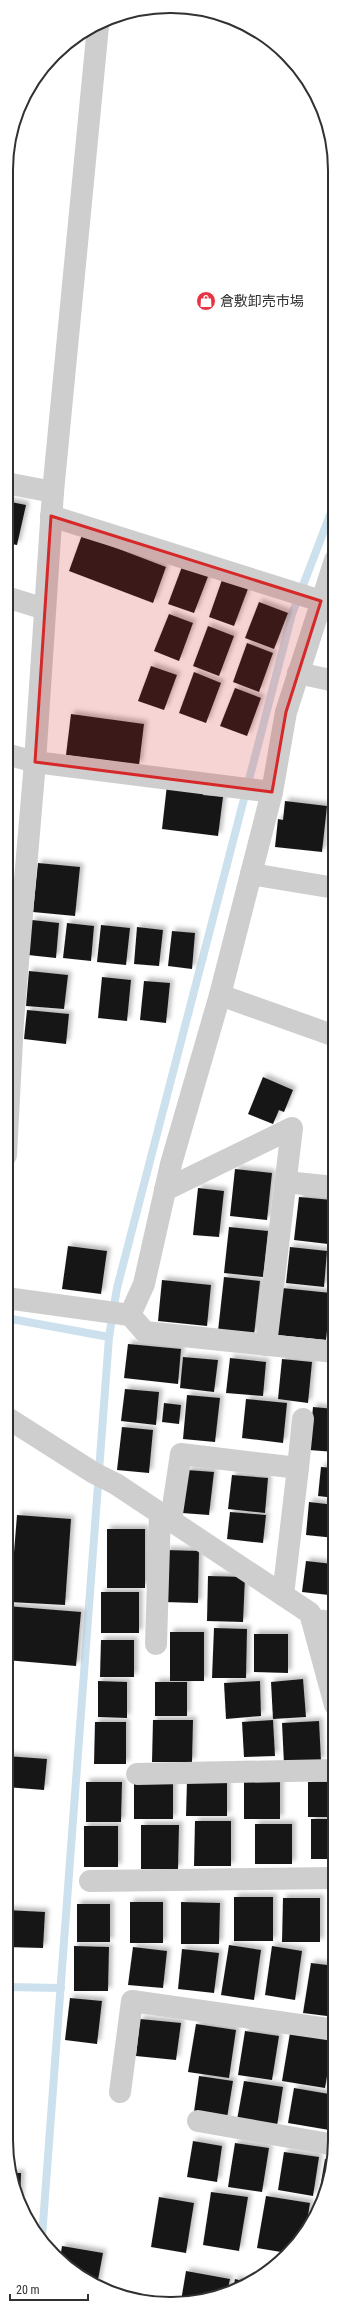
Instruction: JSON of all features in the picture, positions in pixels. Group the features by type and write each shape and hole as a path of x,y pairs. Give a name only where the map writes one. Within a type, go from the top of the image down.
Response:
{"street":[{"path":"13,990 35,762 53,492 98,31"},
{"path":"13,484 53,492"},
{"path":"51,516 321,601"},
{"path":"130,1316 144,1284 165,1190 220,995 272,792 286,712 328,580"},
{"path":"13,599 45,609"},
{"path":"298,673 328,679"},
{"path":"13,756 35,762 272,792"},
{"path":"251,874 328,887"},
{"path":"220,995 328,1034"},
{"path":"165,1190 292,1128 266,1345"},
{"path":"285,1182 328,1186"},
{"path":"13,1299 130,1316 145,1332 328,1351"},
{"path":"283,1595 303,1419"},
{"path":"13,1421 166,1516 310,1613 328,1679"},
{"path":"156,1644 166,1516 181,1454 298,1468"},
{"path":"312,1620 328,1621"},
{"path":"137,1774 328,1770"},
{"path":"90,1881 328,1878"},
{"path":"120,2092 132,2001 328,2029"},
{"path":"198,2121 328,2144"}],"highlighted area":[{"path":"51,516 321,601 286,712 272,792 35,762"}],"building":[{"path":"13,502 26,505 17,545 13,544"},
{"path":"82,535 166,567 153,603 69,571"},
{"path":"183,564 209,574 194,613 168,604"},
{"path":"223,577 249,586 234,626 209,617"},
{"path":"259,602 288,613 274,649 245,638"},
{"path":"169,614 193,623 179,661 154,651"},
{"path":"208,626 234,636 219,676 193,666"},
{"path":"247,643 273,653 259,692 233,682"},
{"path":"151,666 177,675 164,710 138,701"},
{"path":"194,672 221,683 206,723 179,713"},
{"path":"235,688 261,698 247,736 220,726"},
{"path":"71,714 144,724 139,765 66,755"},
{"path":"167,785 204,790 203,795 223,797 218,836 162,829"},
{"path":"285,801 327,806 322,852 275,847 278,819 283,820"},
{"path":"38,863 80,867 75,916 33,912"},
{"path":"32,920 59,923 56,958 28,955"},
{"path":"67,923 94,926 91,961 63,958"},
{"path":"101,925 130,928 126,965 97,962"},
{"path":"137,927 163,930 159,966 134,964"},
{"path":"172,931 195,933 192,969 168,966"},
{"path":"29,971 68,975 64,1009 26,1006"},
{"path":"102,977 131,980 127,1021 98,1018"},
{"path":"144,981 170,983 166,1023 140,1020"},
{"path":"27,1010 69,1014 66,1044 24,1039"},
{"path":"263,1077 293,1090 284,1112 279,1110 273,1124 248,1114"},
{"path":"235,1169 272,1173 267,1220 230,1216"},
{"path":"198,1188 224,1191 219,1237 193,1235"},
{"path":"299,1197 328,1200 328,1244 294,1240"},
{"path":"229,1227 268,1231 263,1277 224,1273"},
{"path":"68,1246 107,1251 101,1294 62,1289"},
{"path":"290,1247 327,1251 324,1287 286,1283"},
{"path":"224,1277 260,1281 254,1335 218,1331"},
{"path":"162,1280 211,1285 207,1326 158,1321"},
{"path":"282,1288 328,1293 328,1321 326,1340 277,1335"},
{"path":"128,1344 181,1349 178,1384 124,1378"},
{"path":"183,1357 218,1360 214,1392 180,1388"},
{"path":"230,1358 266,1362 263,1396 226,1393"},
{"path":"282,1359 312,1362 308,1403 278,1399"},
{"path":"125,1389 159,1392 156,1425 121,1421"},
{"path":"187,1395 220,1398 215,1442 183,1439"},
{"path":"246,1399 287,1403 283,1443 242,1438"},
{"path":"164,1403 181,1405 179,1424 162,1422"},
{"path":"313,1407 328,1408 328,1451 309,1450"},
{"path":"122,1427 153,1430 149,1473 117,1470"},
{"path":"321,1467 328,1468 328,1497 318,1496"},
{"path":"187,1470 214,1472 209,1515 182,1513"},
{"path":"232,1475 268,1478 265,1513 228,1509"},
{"path":"309,1502 328,1504 328,1537 306,1535"},
{"path":"230,1512 266,1515 263,1543 227,1539"},
{"path":"17,1515 71,1519 65,1605 13,1602 13,1565"},
{"path":"107,1529 145,1529 145,1588 107,1588"},
{"path":"166,1550 199,1551 198,1603 164,1602"},
{"path":"306,1561 328,1563 328,1595 302,1592"},
{"path":"208,1576 245,1577 243,1622 207,1621"},
{"path":"101,1592 139,1592 139,1633 101,1633"},
{"path":"13,1607 81,1612 76,1666 13,1661"},
{"path":"214,1628 247,1629 246,1678 212,1678"},
{"path":"170,1632 204,1632 204,1681 170,1681"},
{"path":"254,1634 288,1634 288,1673 254,1672"},
{"path":"101,1640 134,1640 134,1677 100,1677"},
{"path":"303,1679 306,1717 273,1719 271,1682"},
{"path":"98,1681 127,1682 127,1718 98,1717"},
{"path":"260,1681 261,1716 226,1719 224,1683"},
{"path":"155,1682 187,1682 187,1716 155,1716"},
{"path":"153,1720 193,1720 192,1762 152,1762"},
{"path":"273,1720 275,1756 244,1757 242,1722"},
{"path":"319,1721 321,1761 284,1764 282,1723"},
{"path":"95,1722 126,1722 126,1764 94,1764"},
{"path":"13,1757 47,1759 44,1790 13,1788"},
{"path":"244,1780 280,1780 280,1819 244,1819"},
{"path":"134,1781 173,1781 173,1819 134,1819"},
{"path":"187,1781 227,1782 227,1816 186,1816"},
{"path":"86,1782 122,1782 121,1822 86,1822"},
{"path":"308,1782 328,1782 328,1817 308,1817"},
{"path":"311,1819 328,1819 328,1859 311,1859"},
{"path":"195,1821 231,1821 231,1866 194,1866"},
{"path":"255,1824 292,1824 292,1864 255,1864"},
{"path":"141,1825 179,1825 178,1869 141,1869"},
{"path":"84,1826 118,1826 118,1867 84,1867"},
{"path":"234,1897 273,1897 273,1941 234,1941"},
{"path":"283,1898 320,1898 320,1942 282,1942"},
{"path":"130,1902 163,1902 163,1943 130,1943"},
{"path":"181,1902 220,1903 219,1944 181,1944"},
{"path":"77,1904 110,1904 110,1942 77,1942"},
{"path":"13,1910 45,1912 43,1948 13,1947"},
{"path":"229,1945 261,1950 254,2000 221,1995"},
{"path":"74,1946 109,1947 108,1991 74,1991"},
{"path":"272,1946 302,1951 295,2000 265,1995"},
{"path":"133,1947 167,1951 163,1988 128,1985"},
{"path":"182,1949 219,1953 214,1993 178,1989"},
{"path":"311,1963 328,1965 328,2016 303,2013"},
{"path":"70,1998 102,2001 97,2044 65,2040"},
{"path":"140,2019 181,2023 176,2060 136,2056"},
{"path":"196,2024 236,2030 229,2078 188,2072"},
{"path":"245,2031 279,2036 272,2080 238,2075"},
{"path":"290,2033 328,2039 328,2070 325,2088 282,2081"},
{"path":"199,2076 233,2081 226,2124 193,2119"},
{"path":"244,2081 283,2087 277,2126 237,2120"},
{"path":"294,2088 328,2094 328,2130 288,2123"},
{"path":"193,2141 222,2146 217,2182 187,2177"},
{"path":"235,2143 269,2148 262,2192 228,2187"},
{"path":"284,2152 319,2157 313,2196 278,2190"},
{"path":"325,2159 327,2159 323,2180 319,2191"},
{"path":"17,2173 21,2173 21,2188"},
{"path":"211,2192 248,2197 239,2251 203,2245"},
{"path":"266,2196 310,2203 307,2218 281,2252 257,2248"},
{"path":"159,2197 194,2203 186,2253 151,2247"},
{"path":"62,2246 103,2253 98,2279 83,2270 61,2253"},
{"path":"186,2271 230,2279 228,2286 221,2289 182,2297"},
{"path":"235,2279 241,2280 240,2281 234,2284"}],"waterway":[{"path":"42,2230 109,1337 117,1288 292,614 328,520"},
{"path":"13,1319 109,1337"},
{"path":"13,1987 61,1988"}],"place":[{"name":"倉敷卸売市場","path":"206,301"}]}
